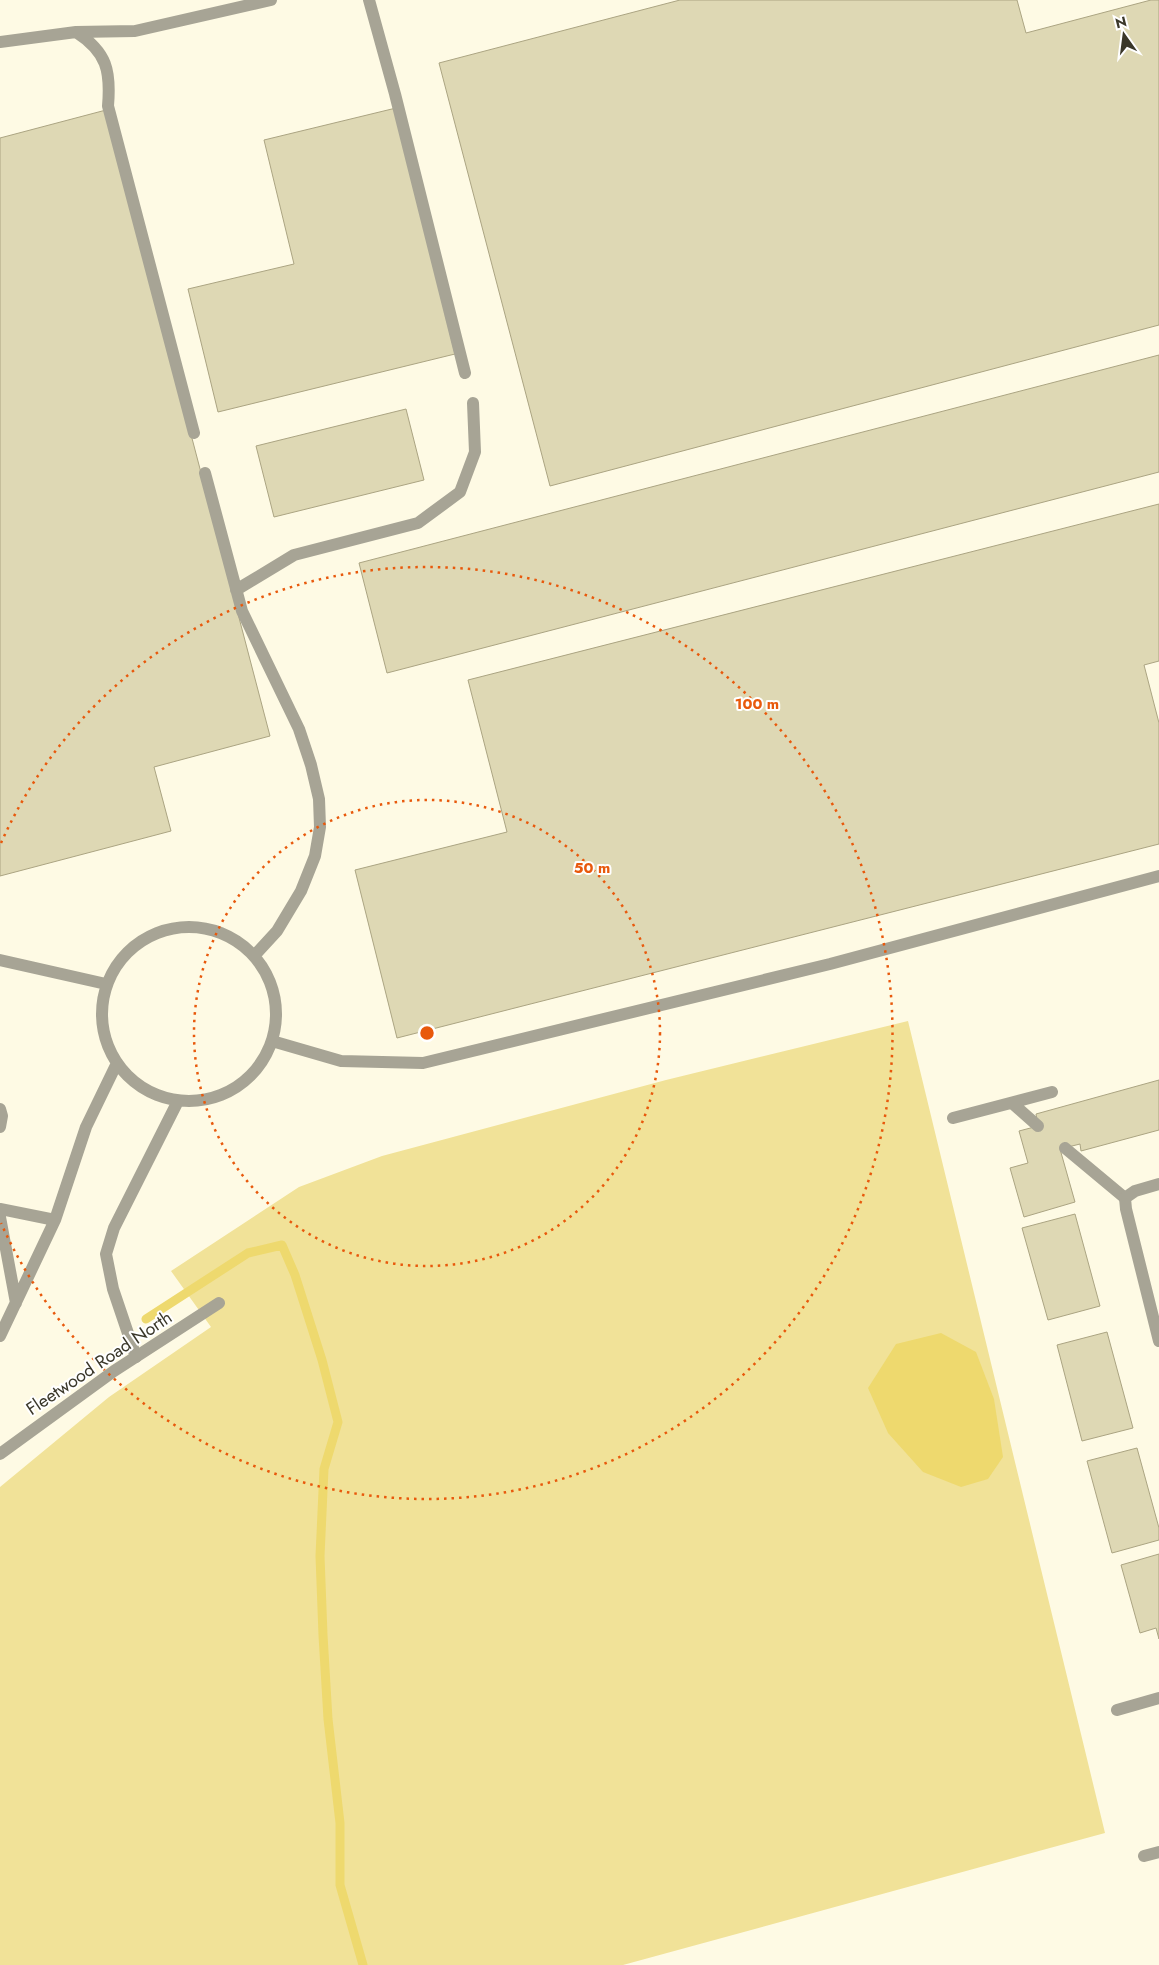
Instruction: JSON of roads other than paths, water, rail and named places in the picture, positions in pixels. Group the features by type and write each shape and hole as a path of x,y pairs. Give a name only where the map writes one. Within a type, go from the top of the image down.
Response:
{"street":[{"path":"0,42 76,32 135,31 271,0"},
{"path":"370,0 465,373"},
{"path":"76,32 92,42 103,59 110,82 108,106 194,434"},
{"path":"236,590 294,556 418,523 460,492 475,452 473,403"},
{"path":"205,474 242,611 299,730 311,765 318,799 320,827 315,856 301,891 277,931 254,956"},
{"path":"272,1040 341,1061 423,1063 830,964 1159,876"},
{"path":"172,928 203,928 231,937 254,956 270,982 276,1011 272,1040 258,1068 236,1088 208,1099 178,1101 156,1095 137,1085 117,1063 106,1044 101,1014 106,984 121,958 144,938 172,928"},
{"path":"0,960 106,984"},
{"path":"0,1336 55,1220 86,1127 117,1063"},
{"path":"953,1118 1052,1092"},
{"path":"136,1357 113,1289 106,1254 114,1228 178,1101"},
{"path":"1012,1103 1038,1126"},
{"path":"0,1109 2,1116 0,1127"},
{"path":"1064,1148 1125,1198 1126,1209 1159,1341"},
{"path":"1125,1198 1135,1191 1159,1184"},
{"path":"0,1210 55,1220"},
{"path":"0,1217 16,1302"},
{"name":"Fleetwood Road North","path":"0,1454 29,1431 136,1357 219,1303"},
{"path":"1117,1710 1159,1698"},
{"path":"1144,1856 1159,1852"}],"waterway":[{"path":"146,1319 248,1253 282,1245 295,1275 322,1360 338,1422 324,1469 320,1556 323,1635 328,1719 340,1823 340,1885 363,1965"}]}
